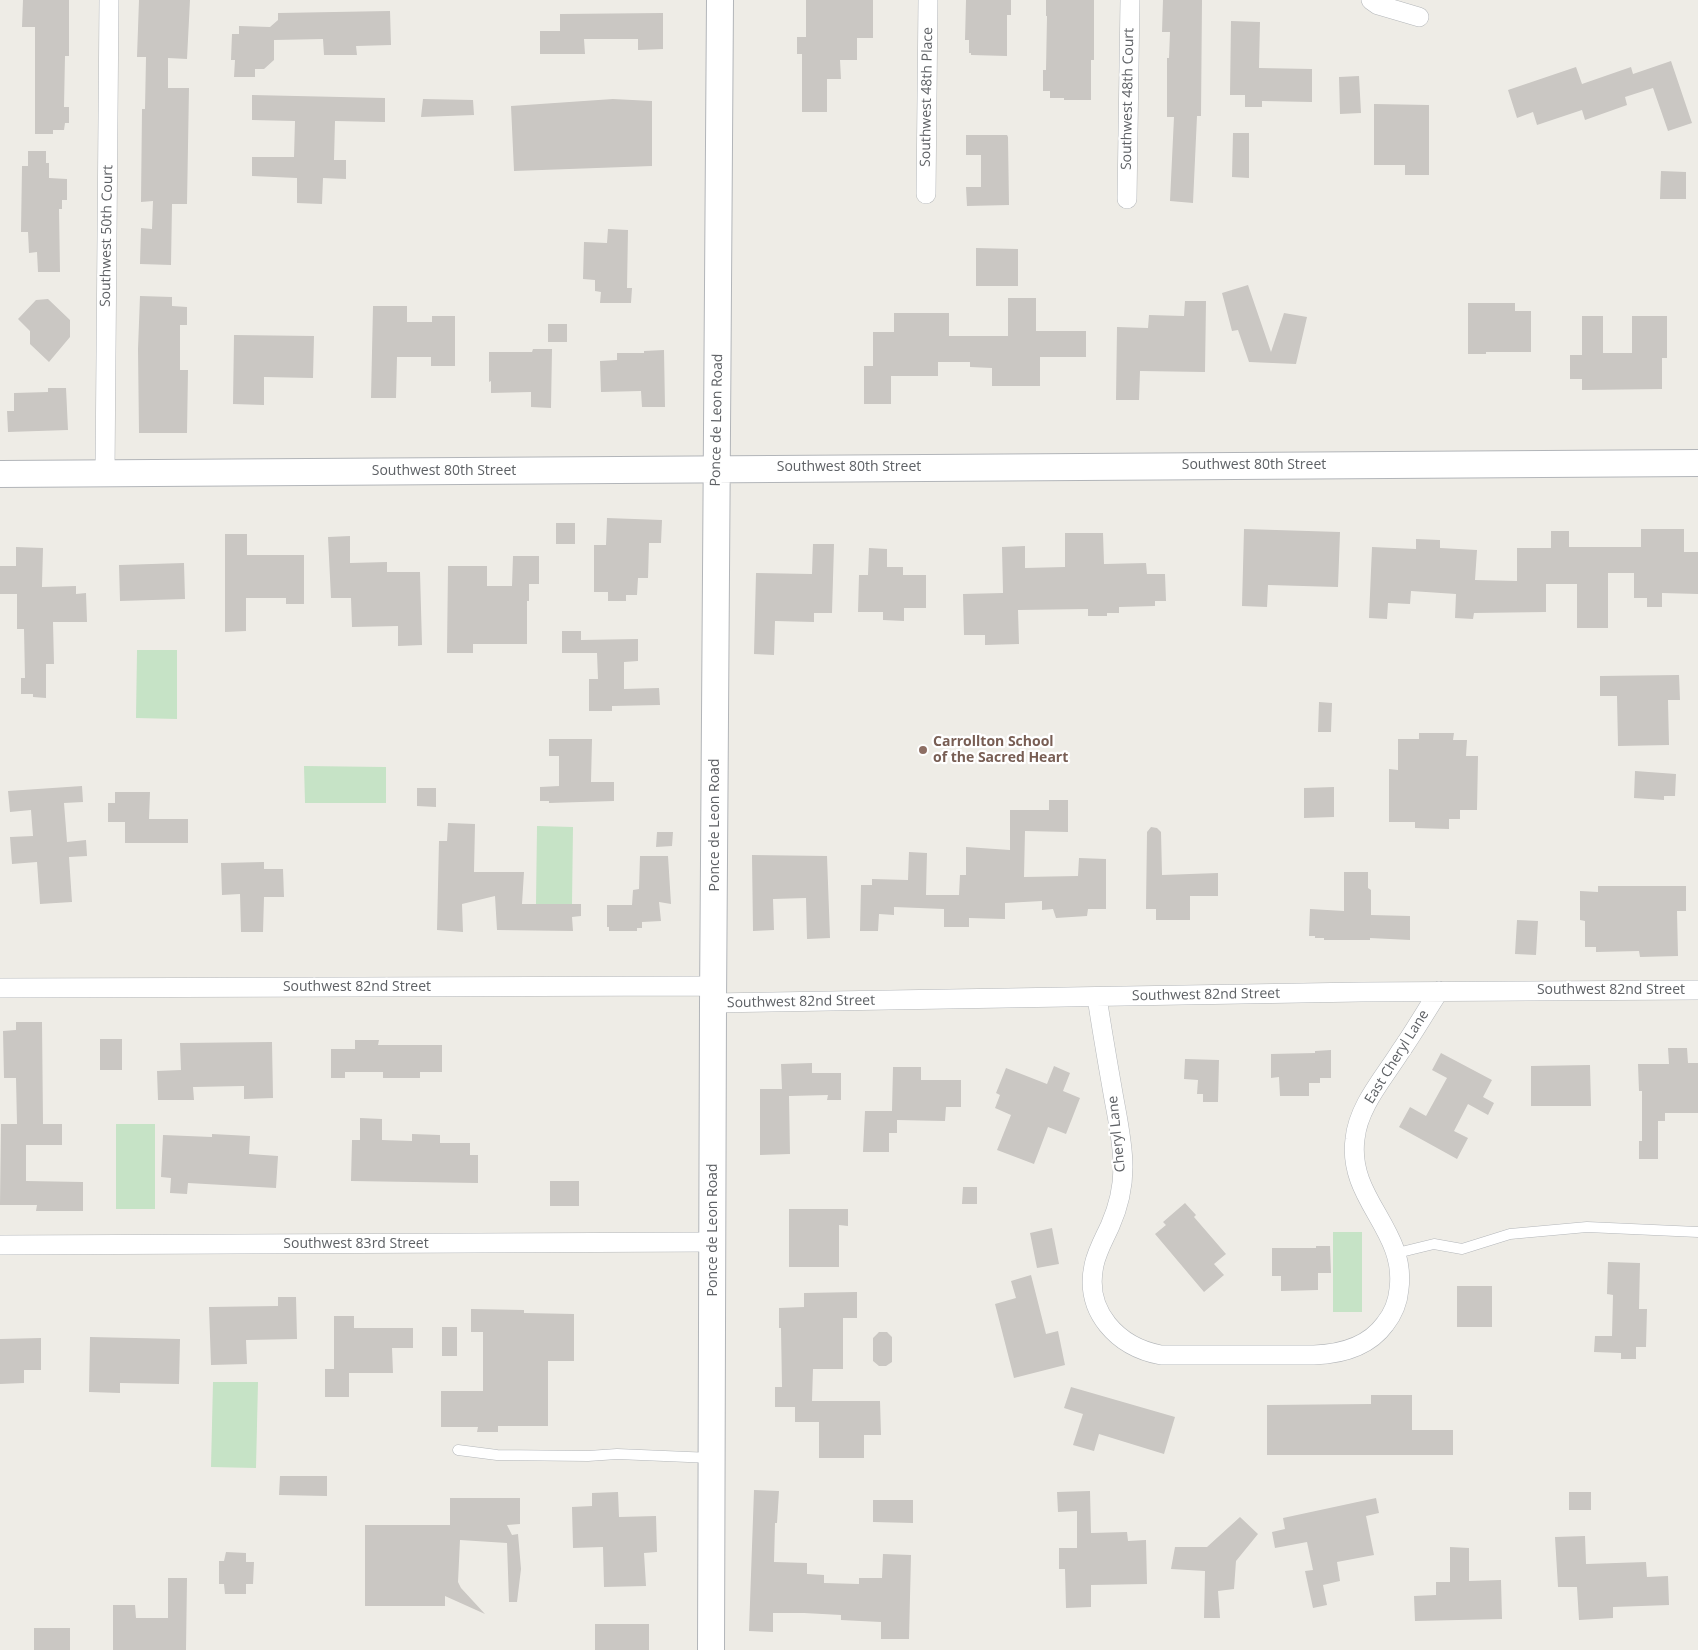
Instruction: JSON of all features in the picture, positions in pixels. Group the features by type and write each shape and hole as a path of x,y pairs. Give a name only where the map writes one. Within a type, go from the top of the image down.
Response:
{"street":[{"name":"Southwest 50th Court","path":"105,473 109,0"},
{"name":"Ponce de Leon Road","path":"711,1650 713,994 720,0"},
{"name":"Southwest 48th Place","path":"926,194 928,0"},
{"name":"Southwest 48th Court","path":"1127,199 1130,0"},
{"path":"1371,0 1419,17"},
{"name":"Southwest 80th Street","path":"0,474 1698,463"},
{"name":"Southwest 82nd Street","path":"0,988 1097,997 1439,991 1698,990"},
{"name":"East Cheryl Lane","path":"1248,1355 1328,1354 1348,1350 1369,1339 1384,1325 1397,1302 1400,1276 1397,1253 1360,1182 1355,1159 1355,1135 1373,1092 1439,991"},
{"name":"Cheryl Lane","path":"1097,997 1120,1133 1123,1166 1122,1186 1114,1215 1094,1265 1092,1282 1100,1312 1115,1334 1132,1346 1150,1353 1172,1356 1248,1355"},
{"name":"Southwest 83rd Street","path":"0,1244 712,1242"}],"lane":[{"path":"1397,1253 1434,1244 1462,1249 1510,1234 1550,1232 1572,1228 1698,1232"},
{"path":"458,1450 497,1455 588,1456 617,1454 713,1458"}],"green space":[{"path":"137,650 177,650 177,719 136,718"},
{"path":"304,766 386,767 386,803 305,803"},
{"path":"537,826 573,827 572,905 536,904"},
{"path":"116,1124 155,1124 155,1209 116,1209"},
{"path":"1333,1232 1362,1232 1362,1312 1333,1312"},
{"path":"213,1382 258,1382 256,1468 211,1467"}],"building":[{"path":"23,0 69,0 69,56 65,56 64,107 69,107 69,123 65,123 64,130 53,130 53,134 35,134 35,27 22,27"},
{"path":"139,0 190,0 187,59 168,58 168,88 189,88 187,204 172,204 171,265 140,264 141,228 152,229 153,201 141,202 142,109 145,109 146,57 137,57"},
{"path":"806,0 873,0 873,38 857,38 857,60 840,60 841,79 827,79 827,112 802,112 802,54 797,54 797,37 806,37"},
{"path":"966,0 1011,0 1011,15 1007,15 1007,56 971,55 969,53 969,40 965,40"},
{"path":"1046,0 1094,0 1094,60 1091,60 1091,100 1050,98 1050,91 1043,91 1043,70 1046,70"},
{"path":"1163,0 1202,0 1201,116 1197,116 1193,203 1170,201 1174,117 1167,117 1167,58 1169,58 1170,32 1162,32"},
{"path":"390,11 391,45 356,46 357,55 324,55 323,39 274,40 274,60 264,69 255,69 255,77 234,77 235,60 231,60 232,34 239,34 239,26 270,27 278,20 278,13"},
{"path":"663,13 663,49 638,50 638,39 584,39 585,54 540,54 540,31 560,31 560,14"},
{"path":"1231,21 1260,22 1259,68 1312,69 1312,102 1262,101 1262,107 1245,107 1245,95 1230,95"},
{"path":"1671,61 1692,123 1668,131 1653,88 1625,97 1627,105 1585,120 1582,110 1537,125 1533,112 1517,118 1508,90 1576,67 1582,84 1631,67 1633,74"},
{"path":"1359,76 1361,113 1340,114 1339,77"},
{"path":"252,95 385,98 385,122 335,121 334,160 346,160 346,179 323,178 322,204 297,203 297,178 252,176 252,157 294,157 295,121 252,120"},
{"path":"423,99 473,100 474,115 421,117"},
{"path":"613,99 652,101 652,166 514,171 511,106"},
{"path":"1374,104 1429,105 1429,175 1405,175 1405,165 1374,165"},
{"path":"1233,133 1249,133 1249,178 1232,177"},
{"path":"966,135 1007,135 1009,205 967,206 966,187 981,187 981,155 966,155"},
{"path":"28,151 46,151 46,163 49,163 49,178 67,179 67,200 62,200 62,209 59,209 60,272 38,272 37,252 29,253 28,232 21,232 22,166 28,166"},
{"path":"1661,171 1686,172 1686,199 1660,199"},
{"path":"608,229 628,230 627,288 632,288 631,303 600,303 601,292 595,291 595,280 583,279 584,242 607,243"},
{"path":"976,248 1018,249 1018,286 976,286"},
{"path":"1248,285 1271,352 1284,313 1307,317 1296,364 1249,362 1238,330 1232,331 1222,293"},
{"path":"140,296 172,297 172,306 187,307 187,325 180,325 180,370 188,370 187,433 139,433 138,349"},
{"path":"1008,298 1036,298 1036,331 1086,331 1086,357 1040,357 1040,386 992,386 992,368 970,367 970,362 938,362 938,376 891,376 891,404 864,404 864,366 873,366 873,332 894,332 894,313 949,313 949,336 1008,336"},
{"path":"48,299 70,320 70,337 49,362 30,344 30,331 18,319 36,300"},
{"path":"1185,301 1206,301 1205,372 1140,371 1139,400 1116,400 1117,327 1148,328 1149,315 1184,316"},
{"path":"1468,303 1515,303 1515,311 1531,311 1531,352 1468,354"},
{"path":"373,306 407,306 407,322 432,322 432,316 455,316 455,366 431,366 431,357 397,357 396,398 371,398"},
{"path":"1582,316 1603,316 1603,353 1632,353 1632,316 1667,316 1667,358 1662,358 1662,389 1582,390 1582,379 1570,379 1570,355 1582,355"},
{"path":"548,324 567,324 567,342 548,342"},
{"path":"234,335 314,336 313,378 264,377 264,405 233,404"},
{"path":"533,349 552,349 551,408 531,407 531,392 491,393 489,352 532,352"},
{"path":"664,350 665,407 642,407 641,391 601,392 600,361 617,360 617,353 644,353 644,351"},
{"path":"48,388 66,388 68,430 8,432 7,411 14,411 14,393 48,392"},
{"path":"607,518 662,520 661,543 649,543 648,578 638,578 637,595 626,595 626,601 608,601 608,592 594,592 594,545 606,545"},
{"path":"556,523 575,523 575,544 556,544"},
{"path":"1244,529 1340,532 1338,587 1268,585 1267,607 1242,606"},
{"path":"1641,529 1684,529 1684,552 1698,552 1698,594 1662,593 1662,607 1647,607 1647,598 1634,598 1634,573 1608,573 1608,628 1577,628 1577,584 1546,584 1546,612 1474,613 1473,619 1455,618 1456,594 1411,591 1410,604 1388,603 1387,619 1369,618 1372,547 1416,549 1416,539 1440,540 1440,548 1477,550 1475,580 1517,581 1517,548 1551,548 1551,531 1569,531 1569,547 1641,547"},
{"path":"1065,533 1103,533 1104,564 1146,563 1147,574 1165,574 1166,601 1155,601 1155,606 1119,607 1119,613 1107,613 1107,616 1088,616 1088,609 1018,610 1019,644 985,645 985,635 964,635 963,594 1003,593 1002,547 1025,546 1025,568 1065,567"},
{"path":"225,534 247,534 247,555 304,555 304,604 286,604 286,598 246,598 246,631 225,632"},
{"path":"350,536 350,563 387,562 387,572 420,572 422,645 398,646 398,626 352,627 351,598 331,598 328,537"},
{"path":"813,544 834,544 832,613 814,613 814,622 775,621 774,655 754,654 756,573 812,574"},
{"path":"16,547 43,548 42,587 76,586 76,594 86,593 87,622 53,622 54,664 46,664 46,698 33,697 33,694 21,694 21,678 25,678 24,629 17,629 17,594 0,594 0,566 16,566"},
{"path":"869,548 887,549 887,567 903,567 903,575 926,575 926,608 904,608 904,621 883,620 883,612 858,612 859,575 868,575"},
{"path":"513,556 539,556 539,584 529,584 527,644 473,644 473,653 447,653 448,566 487,566 487,586 512,586"},
{"path":"184,563 185,599 120,601 119,565"},
{"path":"562,631 581,631 581,640 638,639 638,661 624,662 624,689 659,688 660,705 612,706 612,711 589,711 589,679 598,679 597,653 562,653"},
{"path":"1679,675 1680,700 1668,700 1669,745 1618,746 1617,696 1600,696 1600,676"},
{"path":"1319,702 1332,703 1331,732 1318,732"},
{"path":"1419,733 1454,733 1453,740 1467,740 1466,756 1478,756 1477,810 1460,810 1460,819 1449,819 1449,829 1415,828 1415,822 1389,822 1389,769 1398,770 1398,739 1419,739"},
{"path":"549,739 592,739 591,782 614,782 614,801 549,803 549,801 540,801 540,787 559,786 559,756 549,756"},
{"path":"1635,771 1676,774 1675,796 1664,796 1664,800 1634,798"},
{"path":"82,786 83,802 64,803 67,842 86,840 87,856 69,857 72,902 40,904 37,862 12,864 10,837 33,836 31,810 10,812 8,791"},
{"path":"1334,787 1334,817 1304,818 1304,788"},
{"path":"417,788 436,788 436,807 417,806"},
{"path":"115,792 150,792 149,819 188,819 188,843 125,843 125,822 108,822 108,803 115,803"},
{"path":"1049,800 1068,800 1068,832 1025,831 1024,877 1078,876 1079,858 1106,859 1106,909 1088,909 1087,916 1056,918 1053,909 1042,910 1042,901 1005,903 1005,919 969,918 969,927 944,927 944,909 894,907 894,915 879,914 878,931 860,931 861,885 872,885 872,879 908,880 909,852 927,853 926,895 959,895 960,875 966,875 966,847 1010,850 1010,810 1049,810"},
{"path":"448,823 475,824 474,872 524,872 522,904 581,904 581,916 572,917 573,931 497,930 495,896 462,904 463,932 437,930 439,841 447,841"},
{"path":"1151,827 1157,828 1161,832 1162,875 1218,873 1218,896 1190,896 1190,920 1156,920 1156,909 1146,909 1147,832"},
{"path":"657,832 673,832 672,846 656,847"},
{"path":"752,855 827,856 830,938 807,939 806,898 773,899 774,930 753,931"},
{"path":"640,856 668,856 671,904 659,902 661,921 642,922 642,928 637,928 637,931 609,931 609,927 607,927 607,905 632,905 633,890 639,889"},
{"path":"264,862 264,869 283,869 284,897 264,897 263,932 241,932 240,894 222,895 221,863"},
{"path":"1344,872 1368,872 1368,888 1371,890 1371,915 1410,916 1410,940 1370,938 1370,940 1324,940 1324,938 1309,936 1310,909 1344,911"},
{"path":"1598,886 1686,886 1686,911 1677,911 1678,956 1640,957 1639,951 1596,952 1596,947 1585,947 1585,921 1580,920 1580,891 1598,892"},
{"path":"1517,920 1538,921 1536,955 1515,954"},
{"path":"16,1022 42,1022 43,1124 62,1124 62,1145 26,1145 26,1181 83,1182 83,1211 36,1211 37,1205 0,1205 1,1124 17,1124 16,1078 4,1078 3,1031 16,1030"},
{"path":"100,1039 122,1039 122,1070 100,1070"},
{"path":"355,1040 379,1040 378,1045 442,1045 442,1072 420,1072 420,1078 383,1078 383,1072 345,1072 345,1078 331,1078 331,1049 355,1049"},
{"path":"272,1042 273,1098 244,1099 244,1086 193,1087 194,1100 158,1100 157,1071 181,1070 180,1043"},
{"path":"1668,1048 1687,1048 1688,1063 1698,1063 1698,1113 1665,1113 1665,1121 1658,1121 1658,1159 1639,1159 1639,1141 1642,1141 1642,1091 1639,1091 1638,1064 1669,1064"},
{"path":"1331,1050 1331,1078 1320,1078 1320,1083 1309,1083 1309,1096 1280,1096 1279,1077 1271,1078 1271,1054 1315,1053 1315,1051"},
{"path":"1441,1053 1492,1080 1483,1097 1494,1103 1488,1115 1468,1104 1454,1131 1468,1138 1457,1159 1399,1127 1410,1107 1426,1116 1447,1078 1432,1070"},
{"path":"1185,1059 1219,1060 1218,1102 1203,1102 1203,1094 1197,1094 1198,1080 1184,1079"},
{"path":"812,1063 812,1073 841,1073 841,1100 827,1100 828,1095 789,1096 790,1154 760,1155 760,1089 782,1089 781,1064"},
{"path":"1590,1065 1591,1106 1531,1106 1531,1066"},
{"path":"1054,1066 1070,1073 1063,1091 1080,1098 1066,1134 1048,1127 1034,1164 997,1150 1011,1115 995,1108 1000,1095 996,1093 1006,1068 1047,1084"},
{"path":"893,1067 921,1067 921,1080 961,1080 961,1107 946,1107 945,1121 897,1120 897,1133 889,1133 889,1152 863,1152 865,1111 892,1111"},
{"path":"360,1118 382,1119 382,1140 412,1141 412,1134 440,1135 440,1143 470,1143 470,1155 478,1155 478,1183 351,1181 352,1140 360,1140"},
{"path":"212,1134 250,1136 249,1154 278,1156 276,1188 188,1183 187,1194 170,1193 171,1178 161,1177 163,1135 212,1137"},
{"path":"550,1181 579,1181 579,1206 550,1206"},
{"path":"963,1187 977,1187 977,1204 962,1204"},
{"path":"1185,1203 1196,1215 1194,1217 1226,1254 1214,1264 1224,1275 1204,1292 1155,1234 1166,1225 1163,1222"},
{"path":"789,1209 848,1209 848,1226 839,1225 839,1267 789,1267"},
{"path":"1052,1228 1059,1264 1037,1268 1030,1233"},
{"path":"1316,1246 1330,1246 1331,1273 1318,1273 1318,1290 1281,1291 1281,1276 1272,1276 1272,1248 1316,1248"},
{"path":"1608,1262 1640,1263 1639,1309 1647,1309 1646,1347 1636,1347 1636,1359 1621,1359 1621,1353 1594,1352 1595,1336 1612,1336 1613,1295 1607,1294"},
{"path":"1031,1275 1046,1334 1058,1331 1065,1365 1014,1378 995,1304 1016,1298 1011,1281"},
{"path":"1457,1286 1492,1286 1492,1327 1457,1327"},
{"path":"857,1292 857,1318 843,1318 843,1369 813,1369 812,1401 880,1401 881,1435 864,1435 864,1458 819,1458 819,1422 795,1422 795,1407 775,1407 775,1387 782,1387 779,1308 804,1307 804,1293"},
{"path":"278,1297 296,1297 297,1339 246,1340 247,1364 211,1365 209,1307 278,1306"},
{"path":"471,1309 524,1310 524,1313 574,1314 574,1361 548,1361 548,1426 498,1426 498,1432 477,1432 478,1427 441,1427 441,1391 483,1391 483,1332 471,1332"},
{"path":"334,1316 354,1316 354,1328 413,1328 413,1348 392,1348 393,1373 349,1373 349,1397 325,1397 325,1369 334,1369"},
{"path":"442,1327 457,1327 457,1356 442,1356"},
{"path":"879,1332 887,1332 892,1337 892,1362 886,1366 879,1366 873,1361 873,1338"},
{"path":"90,1337 180,1339 179,1384 120,1383 120,1393 89,1392"},
{"path":"41,1338 41,1370 24,1370 24,1383 0,1384 0,1339"},
{"path":"1071,1387 1175,1417 1164,1454 1099,1434 1094,1451 1073,1445 1083,1414 1064,1408"},
{"path":"1371,1395 1412,1395 1412,1430 1453,1430 1453,1455 1267,1455 1267,1405 1371,1404"},
{"path":"280,1476 327,1476 327,1496 279,1495"},
{"path":"754,1490 779,1491 777,1523 775,1523 774,1562 807,1563 807,1574 824,1575 824,1583 859,1584 859,1578 882,1578 883,1554 911,1555 909,1639 881,1639 881,1622 841,1620 841,1615 804,1613 773,1613 773,1632 749,1631"},
{"path":"1090,1491 1091,1533 1127,1532 1128,1541 1146,1540 1147,1584 1091,1585 1091,1607 1066,1608 1065,1569 1059,1569 1059,1548 1077,1548 1077,1511 1058,1512 1057,1492"},
{"path":"618,1492 619,1517 656,1516 657,1552 644,1553 646,1586 604,1587 603,1547 573,1548 572,1507 592,1506 592,1493"},
{"path":"1569,1492 1591,1492 1591,1510 1569,1510"},
{"path":"450,1498 520,1498 520,1524 507,1525 512,1535 518,1534 521,1569 517,1602 509,1602 507,1543 460,1540 458,1582 461,1588 485,1614 445,1596 445,1606 365,1606 365,1525 450,1525"},
{"path":"1376,1498 1379,1513 1366,1516 1374,1555 1337,1562 1340,1581 1323,1585 1327,1605 1313,1608 1305,1571 1313,1570 1307,1542 1275,1548 1272,1532 1285,1529 1283,1518"},
{"path":"873,1500 913,1500 913,1523 873,1522"},
{"path":"1240,1517 1258,1534 1236,1561 1234,1589 1218,1591 1220,1618 1204,1618 1205,1571 1171,1569 1175,1547 1207,1547"},
{"path":"1585,1536 1586,1564 1646,1562 1647,1577 1668,1576 1669,1605 1613,1607 1613,1618 1579,1620 1577,1587 1558,1587 1555,1537"},
{"path":"1450,1547 1469,1548 1469,1581 1501,1580 1502,1619 1415,1621 1414,1596 1436,1595 1436,1582 1450,1582"},
{"path":"226,1552 246,1553 246,1562 254,1562 253,1584 246,1584 246,1594 225,1594 224,1584 219,1584 219,1561 224,1561"},
{"path":"168,1578 187,1578 186,1650 113,1650 113,1605 135,1605 136,1618 168,1618"},
{"path":"595,1624 649,1624 649,1650 595,1650"},
{"path":"34,1628 70,1628 70,1650 34,1650"}],"place":[{"name":"Carrollton School of the Sacred Heart","path":"923,750"}]}
